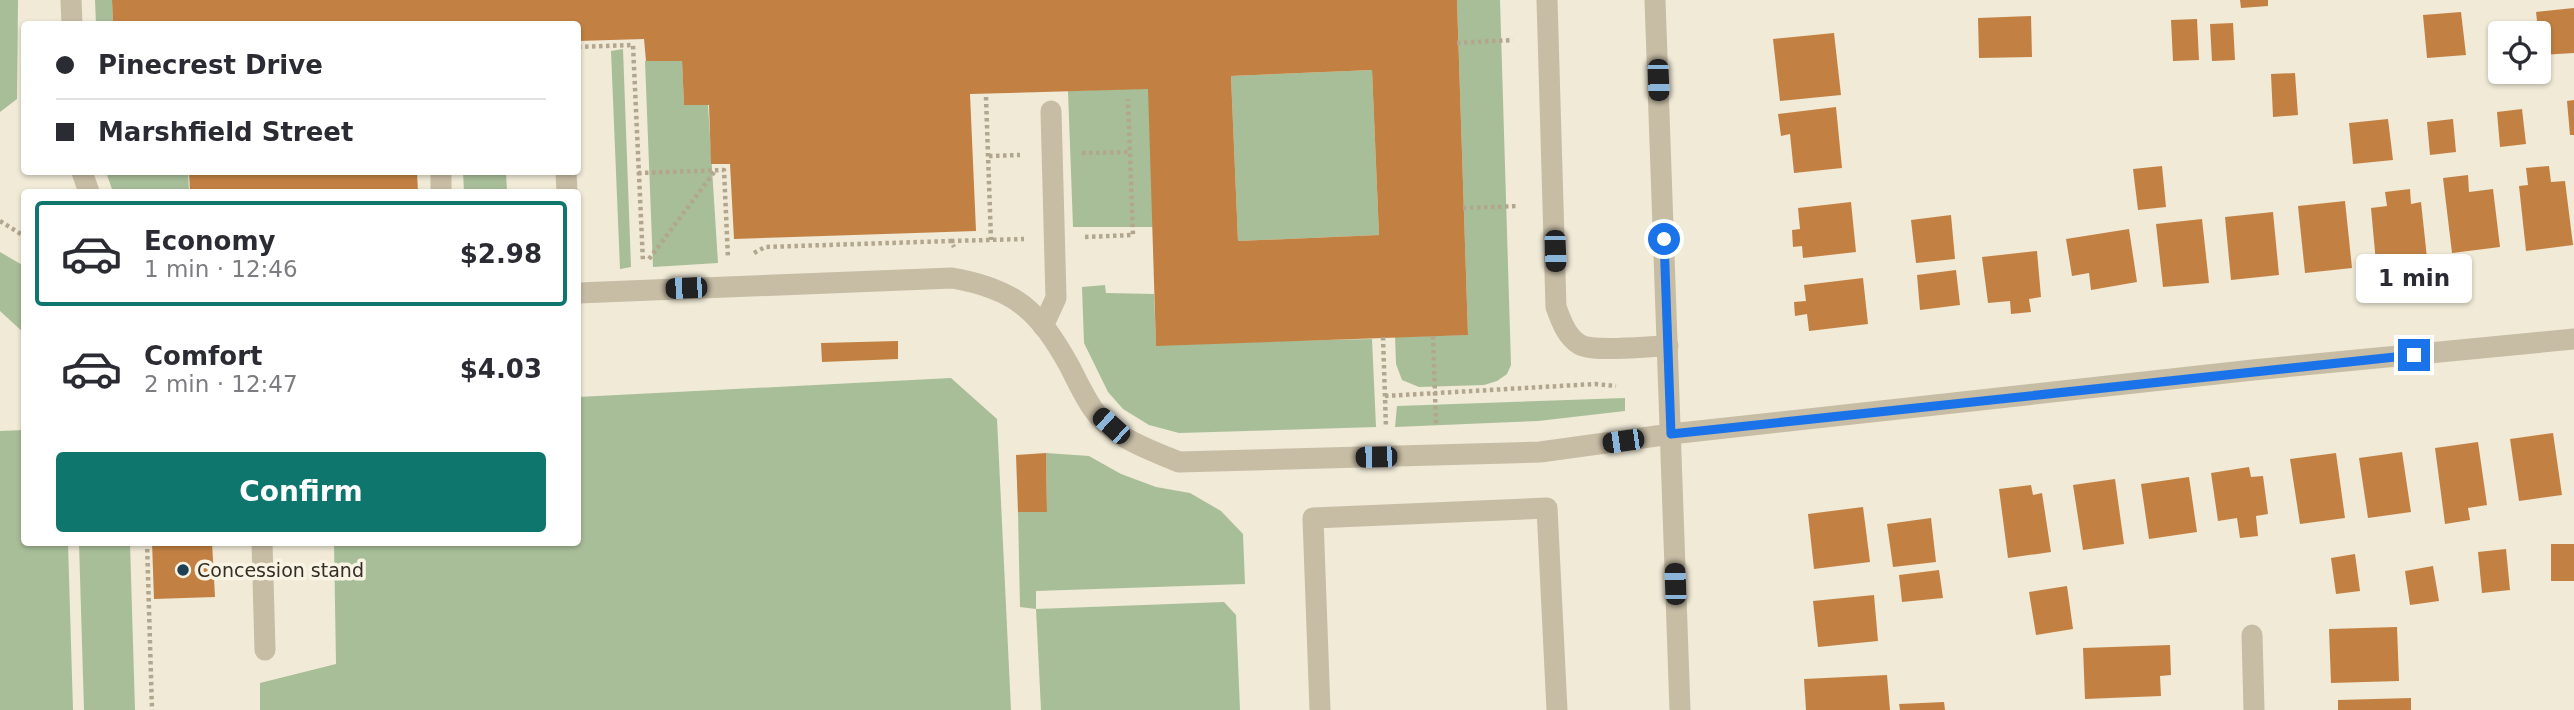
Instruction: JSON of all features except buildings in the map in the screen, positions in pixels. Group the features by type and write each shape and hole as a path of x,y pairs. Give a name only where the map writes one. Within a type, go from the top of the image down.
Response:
{"street":[{"path":"71,0 72,21"},
{"path":"1547,0 1556,307 1564,327 1579,344 1594,348 1668,346"},
{"path":"1655,0 1680,710"},
{"path":"1043,326 1056,298 1051,111"},
{"path":"581,293 952,278 992,287 1014,297 1033,313 1060,349 1094,411 1128,441 1178,462 1540,452 1671,434 2253,370 2574,339"},
{"path":"1320,710 1313,519 1547,509 1556,710"},
{"path":"262,546 265,650"},
{"path":"2252,635 2254,710"}],"path":[{"path":"1457,43 1513,40"},
{"path":"581,47 633,45 643,269 716,170"},
{"path":"986,97 991,240"},
{"path":"1128,99 1133,235"},
{"path":"638,173 724,170 728,268"},
{"path":"1463,208 1519,206"},
{"path":"0,221 21,234"},
{"path":"748,257 765,247 951,241 955,249 963,253"},
{"path":"1433,336 1436,431"},
{"path":"1383,337 1386,432"},
{"path":"1385,396 1595,384 1616,386"},
{"path":"147,546 152,710"}],"green space":[{"path":"0,0 18,0 17,99 0,112"},
{"path":"95,0 112,0 113,21 96,21"},
{"path":"1457,0 1500,0 1511,365 1507,374 1484,385 1419,387 1402,380 1396,364 1395,336 1468,335"},
{"path":"623,49 631,267 620,269 611,51"},
{"path":"682,60 684,105 708,105 718,263 653,267 645,61"},
{"path":"1372,70 1379,235 1238,241 1231,76"},
{"path":"1149,88 1153,227 1073,227 1068,91"},
{"path":"107,175 188,175 189,189 112,189"},
{"path":"463,175 506,175 507,189 464,189"},
{"path":"0,252 21,264 21,330 0,311"},
{"path":"1105,285 1106,293 1154,294 1156,344 1372,339 1376,427 1179,433 1149,425 1123,409 1108,392 1084,343 1082,287"},
{"path":"951,378 997,419 1011,710 260,710 260,683 336,664 334,546 581,546 581,397"},
{"path":"1625,398 1625,411 1538,421 1395,427 1397,406"},
{"path":"21,430 21,546 68,546 73,710 0,710 0,431"},
{"path":"1046,453 1089,456 1121,474 1156,487 1190,493 1221,511 1243,534 1245,584 1036,591 1036,609 1020,607 1018,512 1047,512"},
{"path":"79,546 130,546 135,710 84,710"},
{"path":"1224,602 1236,615 1240,710 1041,710 1036,609"}],"place":[{"name":"Concession stand","path":"183,570"}],"route":[{"path":"1664,239 1671,434 2253,370 2414,355"}]}
